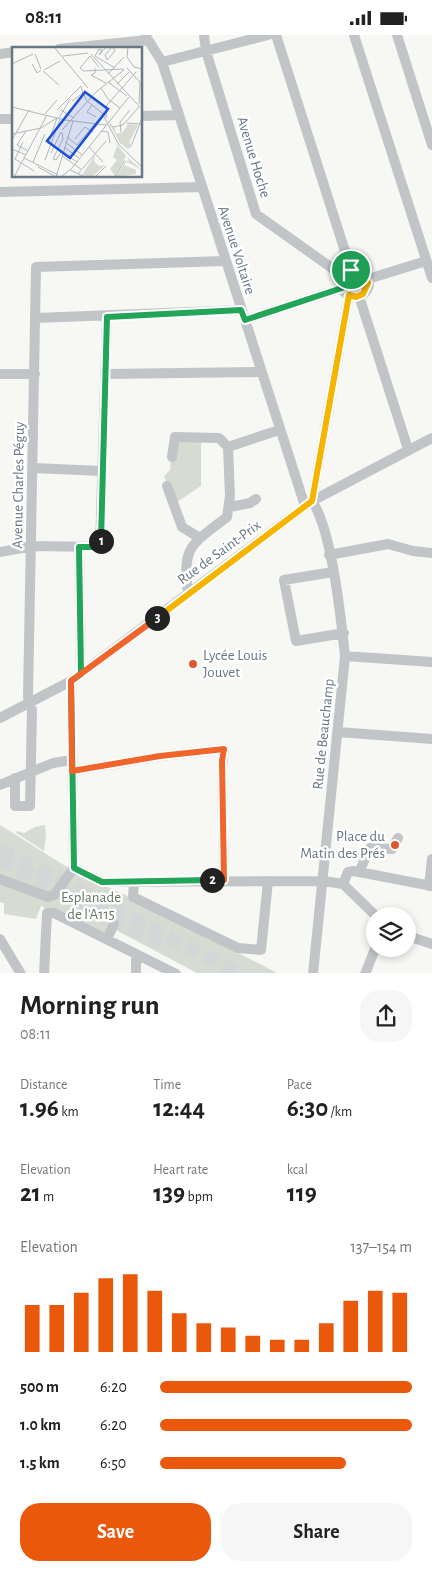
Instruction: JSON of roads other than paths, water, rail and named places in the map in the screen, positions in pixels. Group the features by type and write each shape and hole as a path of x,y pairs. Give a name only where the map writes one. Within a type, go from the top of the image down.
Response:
{"street":[{"name":"Avenue Hoche","path":"204,35 206,51 256,214 347,273 360,270 368,279"},
{"path":"162,63 268,35"},
{"path":"276,35 347,273 350,293 408,449"},
{"path":"354,35 432,278"},
{"path":"397,35 432,142"},
{"path":"74,47 149,37"},
{"name":"Avenue Voltaire","path":"149,37 162,63 279,429 309,504"},
{"path":"142,116 178,115"},
{"path":"0,192 201,187"},
{"name":"Avenue Charles Péguy","path":"15,778 15,806 30,806 32,710 28,703 36,267 225,261"},
{"path":"36,318 243,315 368,288 368,279 426,261"},
{"path":"309,504 350,293"},
{"path":"0,552 32,546 100,547 107,317"},
{"path":"105,374 261,371"},
{"path":"0,373 35,374"},
{"path":"228,447 279,429"},
{"path":"172,457 175,437 219,438 228,447 230,507 227,517 200,538 188,551 188,594"},
{"name":"Rue de Saint-Prix","path":"0,718 71,681 309,504 408,449 432,438"},
{"path":"33,468 102,471"},
{"path":"167,486 182,527 200,538"},
{"path":"230,507 250,503 256,499"},
{"name":"Rue de Beauchamp","path":"309,504 320,513 344,633 345,656 324,881 313,973"},
{"path":"329,555 388,544 413,551 432,553"},
{"path":"79,547 81,674"},
{"path":"333,572 284,580 296,641 344,633"},
{"path":"345,656 432,662"},
{"path":"0,879 48,897 54,895 74,868 71,681"},
{"path":"338,732 432,739"},
{"path":"72,771 160,756 224,749 222,761 224,880"},
{"path":"0,785 54,763 72,760"},
{"path":"359,872 370,848 392,849 398,838"},
{"path":"343,885 348,872 359,872 431,886 432,859"},
{"path":"74,868 102,882 324,881 343,885 366,907"},
{"path":"134,882 133,897 238,948 261,950 268,881"},
{"path":"44,973 47,913 54,913 176,973"},
{"path":"106,939 114,924"},
{"path":"0,939 22,973"},
{"path":"416,939 432,944"},
{"path":"136,954 136,973"},
{"path":"366,973 372,957"}],"tunnel":[{"path":"0,850 239,973"},
{"path":"0,860 166,946"}],"place":[{"name":"Lycée Louis Jouvet","path":"193,664"},
{"name":"Place du Matin des Prés","path":"395,845"}],"park label":[{"name":"Esplanade de l'A115","path":"91,906"}]}
